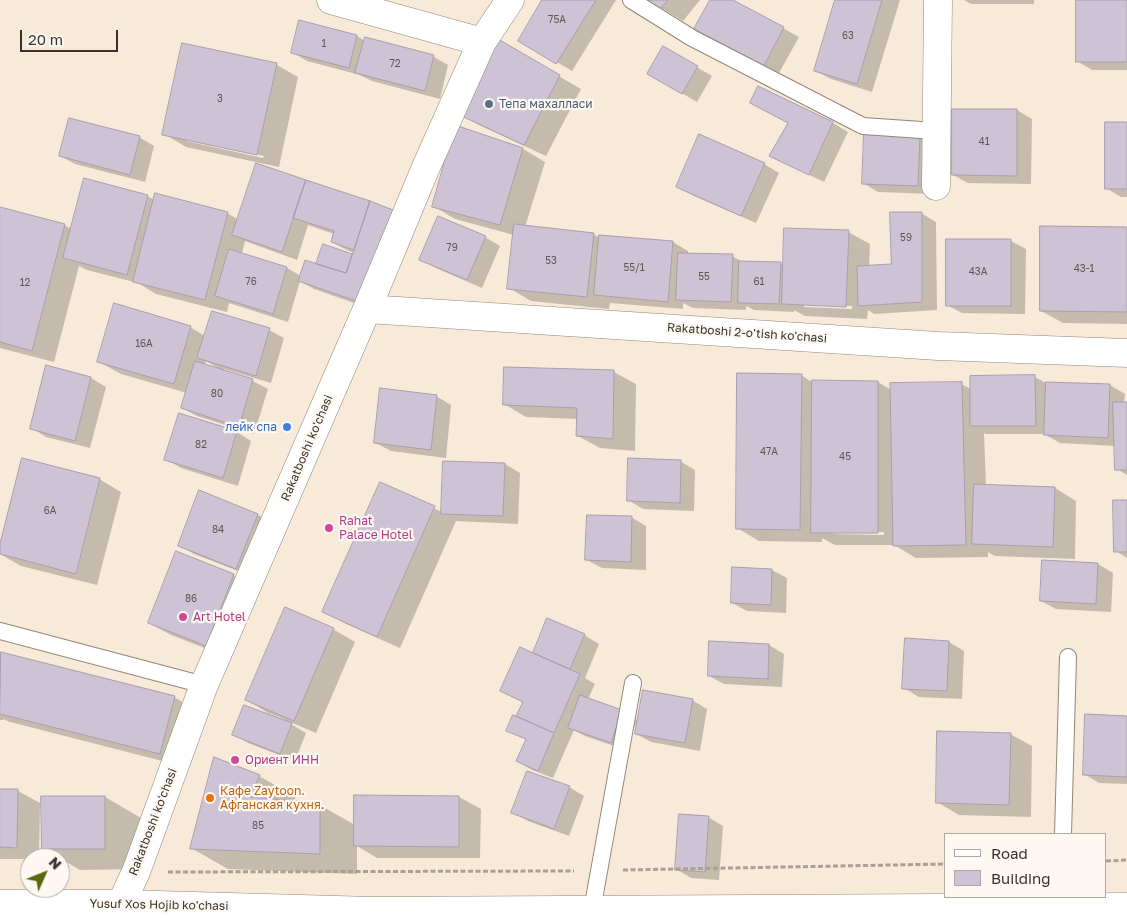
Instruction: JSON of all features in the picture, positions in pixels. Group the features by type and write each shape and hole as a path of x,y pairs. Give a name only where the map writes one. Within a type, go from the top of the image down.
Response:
{"street":[{"path":"331,0 482,42"},
{"name":"Rakatboshi ko'chasi","path":"121,904 136,872 204,685 426,168 482,42 510,0"},
{"path":"936,186 938,0"},
{"name":"Rakatboshi 2-o'tish ko'chasi","path":"367,309 938,346 1127,353"},
{"name":"Yusuf Xos Hojib ko'chasi","path":"0,904 121,904 373,911 592,910 636,913 797,909 1127,906"}],"lane":[{"path":"631,0 692,38 863,126 936,131"},
{"path":"0,631 204,685"},
{"path":"1063,833 1068,657"},
{"path":"592,910 633,683"}],"path":[{"path":"1107,861 1127,860"},
{"path":"136,872 599,871 944,864"}],"building":[{"path":"542,0 596,0 556,64 518,41"},
{"path":"648,0 668,0 660,9"},
{"path":"710,0 733,0 784,27 764,66 694,29"},
{"path":"835,0 882,0 857,84 814,71"},
{"path":"1076,0 1127,0 1127,62 1076,62"},
{"path":"299,20 357,35 349,68 291,53"},
{"path":"365,37 434,55 425,91 355,73"},
{"path":"498,39 560,75 524,145 455,113"},
{"path":"182,43 277,63 257,155 162,135"},
{"path":"663,46 698,66 682,94 647,74"},
{"path":"758,86 833,122 809,175 769,156 788,123 750,103"},
{"path":"952,109 1017,109 1017,176 952,175"},
{"path":"69,118 140,136 130,175 59,156"},
{"path":"1105,122 1127,122 1127,189 1105,189"},
{"path":"455,125 523,148 500,225 432,207"},
{"path":"864,133 920,136 918,186 862,184"},
{"path":"699,134 765,163 741,216 676,187"},
{"path":"256,163 306,180 282,252 232,235"},
{"path":"84,178 148,195 127,275 63,258"},
{"path":"306,180 370,201 354,250 331,242 334,231 293,218"},
{"path":"155,193 228,212 205,300 133,282"},
{"path":"370,201 393,210 362,303 298,281 305,260 346,273"},
{"path":"0,207 65,224 32,351 0,342"},
{"path":"890,212 922,212 922,302 858,306 857,266 891,264"},
{"path":"438,216 486,236 467,280 419,260"},
{"path":"514,224 594,233 587,297 507,289"},
{"path":"1040,226 1127,227 1127,312 1040,311"},
{"path":"784,228 849,230 846,307 782,304"},
{"path":"599,235 673,241 668,302 594,295"},
{"path":"946,239 1011,239 1011,306 946,306"},
{"path":"323,244 352,254 346,273 316,264"},
{"path":"229,249 287,267 273,314 215,296"},
{"path":"678,253 733,254 731,302 676,300"},
{"path":"739,261 781,262 779,304 738,303"},
{"path":"114,303 191,326 174,384 97,362"},
{"path":"212,311 270,328 256,376 197,358"},
{"path":"195,361 253,379 239,427 181,408"},
{"path":"46,365 91,377 75,441 30,429"},
{"path":"504,367 614,370 613,439 576,436 577,408 503,405"},
{"path":"737,373 802,374 800,530 736,529"},
{"path":"1035,375 1036,426 970,426 970,376"},
{"path":"812,380 878,381 878,533 811,533"},
{"path":"962,382 966,545 893,546 890,383"},
{"path":"1046,382 1110,384 1108,438 1044,435"},
{"path":"380,388 437,395 431,450 374,443"},
{"path":"1113,402 1127,402 1127,470 1115,470"},
{"path":"179,413 237,431 223,478 164,460"},
{"path":"22,458 100,478 76,574 0,554 0,544"},
{"path":"628,458 681,460 680,503 627,501"},
{"path":"443,461 505,463 503,516 441,514"},
{"path":"380,482 435,506 377,637 322,612"},
{"path":"974,484 1055,487 1053,547 972,544"},
{"path":"199,490 258,514 236,569 178,546"},
{"path":"1113,500 1127,500 1127,552 1114,552"},
{"path":"587,515 632,516 631,562 585,560"},
{"path":"176,551 234,574 206,646 148,623"},
{"path":"1042,560 1098,563 1096,604 1040,601"},
{"path":"732,567 772,569 771,605 731,603"},
{"path":"285,607 334,628 294,721 245,700"},
{"path":"547,618 585,634 570,669 533,653"},
{"path":"905,638 949,641 947,691 902,689"},
{"path":"709,641 769,644 768,679 708,676"},
{"path":"520,647 580,674 554,733 516,716 523,702 500,691"},
{"path":"1,652 175,696 160,754 0,714"},
{"path":"643,690 693,699 685,743 635,734"},
{"path":"580,695 622,710 611,743 568,728"},
{"path":"244,705 292,723 280,754 232,735"},
{"path":"1085,714 1127,716 1127,777 1083,775"},
{"path":"513,715 554,733 538,771 516,761 526,739 506,731"},
{"path":"937,731 1011,733 1009,805 936,803"},
{"path":"214,757 260,775 249,797 320,803 320,854 190,849"},
{"path":"527,771 570,786 554,829 511,813"},
{"path":"0,789 18,789 17,848 0,847"},
{"path":"354,795 459,796 459,847 354,846"},
{"path":"41,796 105,796 105,849 42,848"},
{"path":"679,814 709,816 705,872 675,870"}],"place":[{"name":"Тепа махалласи","path":"489,104"},
{"name":"лейк спа","path":"287,427"},
{"name":"Rahat Palace Hotel","path":"329,528"},
{"name":"Art Hotel","path":"183,617"},
{"name":"Ориент ИНН","path":"235,760"},
{"name":"Кафе Zaytoon. Афганская кухня.","path":"210,798"}]}
